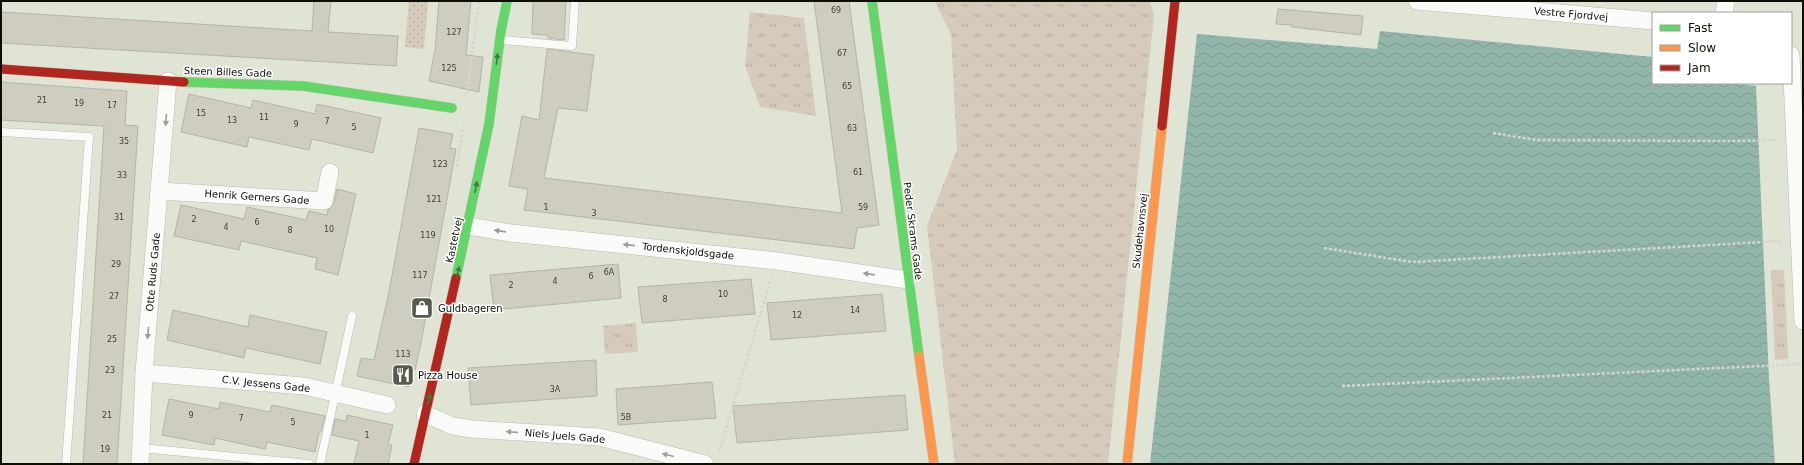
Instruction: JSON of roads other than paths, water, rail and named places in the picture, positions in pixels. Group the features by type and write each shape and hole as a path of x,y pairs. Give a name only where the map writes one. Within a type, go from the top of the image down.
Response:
{"street":[{"name":"Kastetvej","path":"414,464 468,226 491,111 502,18 507,1"},
{"name":"Peder Skrams Gade","path":"872,1 908,280 934,464"},
{"name":"Skudehavnsvej","path":"1127,464 1175,1"},
{"name":"Vestre Fjordvej","path":"1417,1 1652,21"},
{"path":"1724,12 1726,1"},
{"name":"Steen Billes Gade","path":"1,69 168,81 303,86 452,108"},
{"path":"1792,76 1803,321"},
{"name":"Otte Ruds Gade","path":"140,456 144,373 168,81"},
{"name":"Henrik Gerners Gade","path":"160,191 324,201 330,172"},
{"name":"Tordenskjoldsgade","path":"468,226 519,233 777,261 908,280"},
{"name":"C.V. Jessens Gade","path":"144,373 304,386 387,405"},
{"name":"Niels Juels Gade","path":"425,414 453,426 471,429 599,437 712,460"}],"lane":[{"name":"Kastetvej","path":"500,1 502,18"},
{"path":"500,40 572,46 575,1"},
{"path":"1,132 88,137 66,464"},
{"path":"320,464 352,316"},
{"path":"140,456 309,464"}],"water":[{"path":"1380,31 1652,57 1652,84 1738,84 1756,86 1769,378 1775,464 1150,464 1197,34 1377,49"}],"place":[{"name":"Guldbageren","path":"422,308"},
{"name":"Pizza House","path":"403,375"}]}
